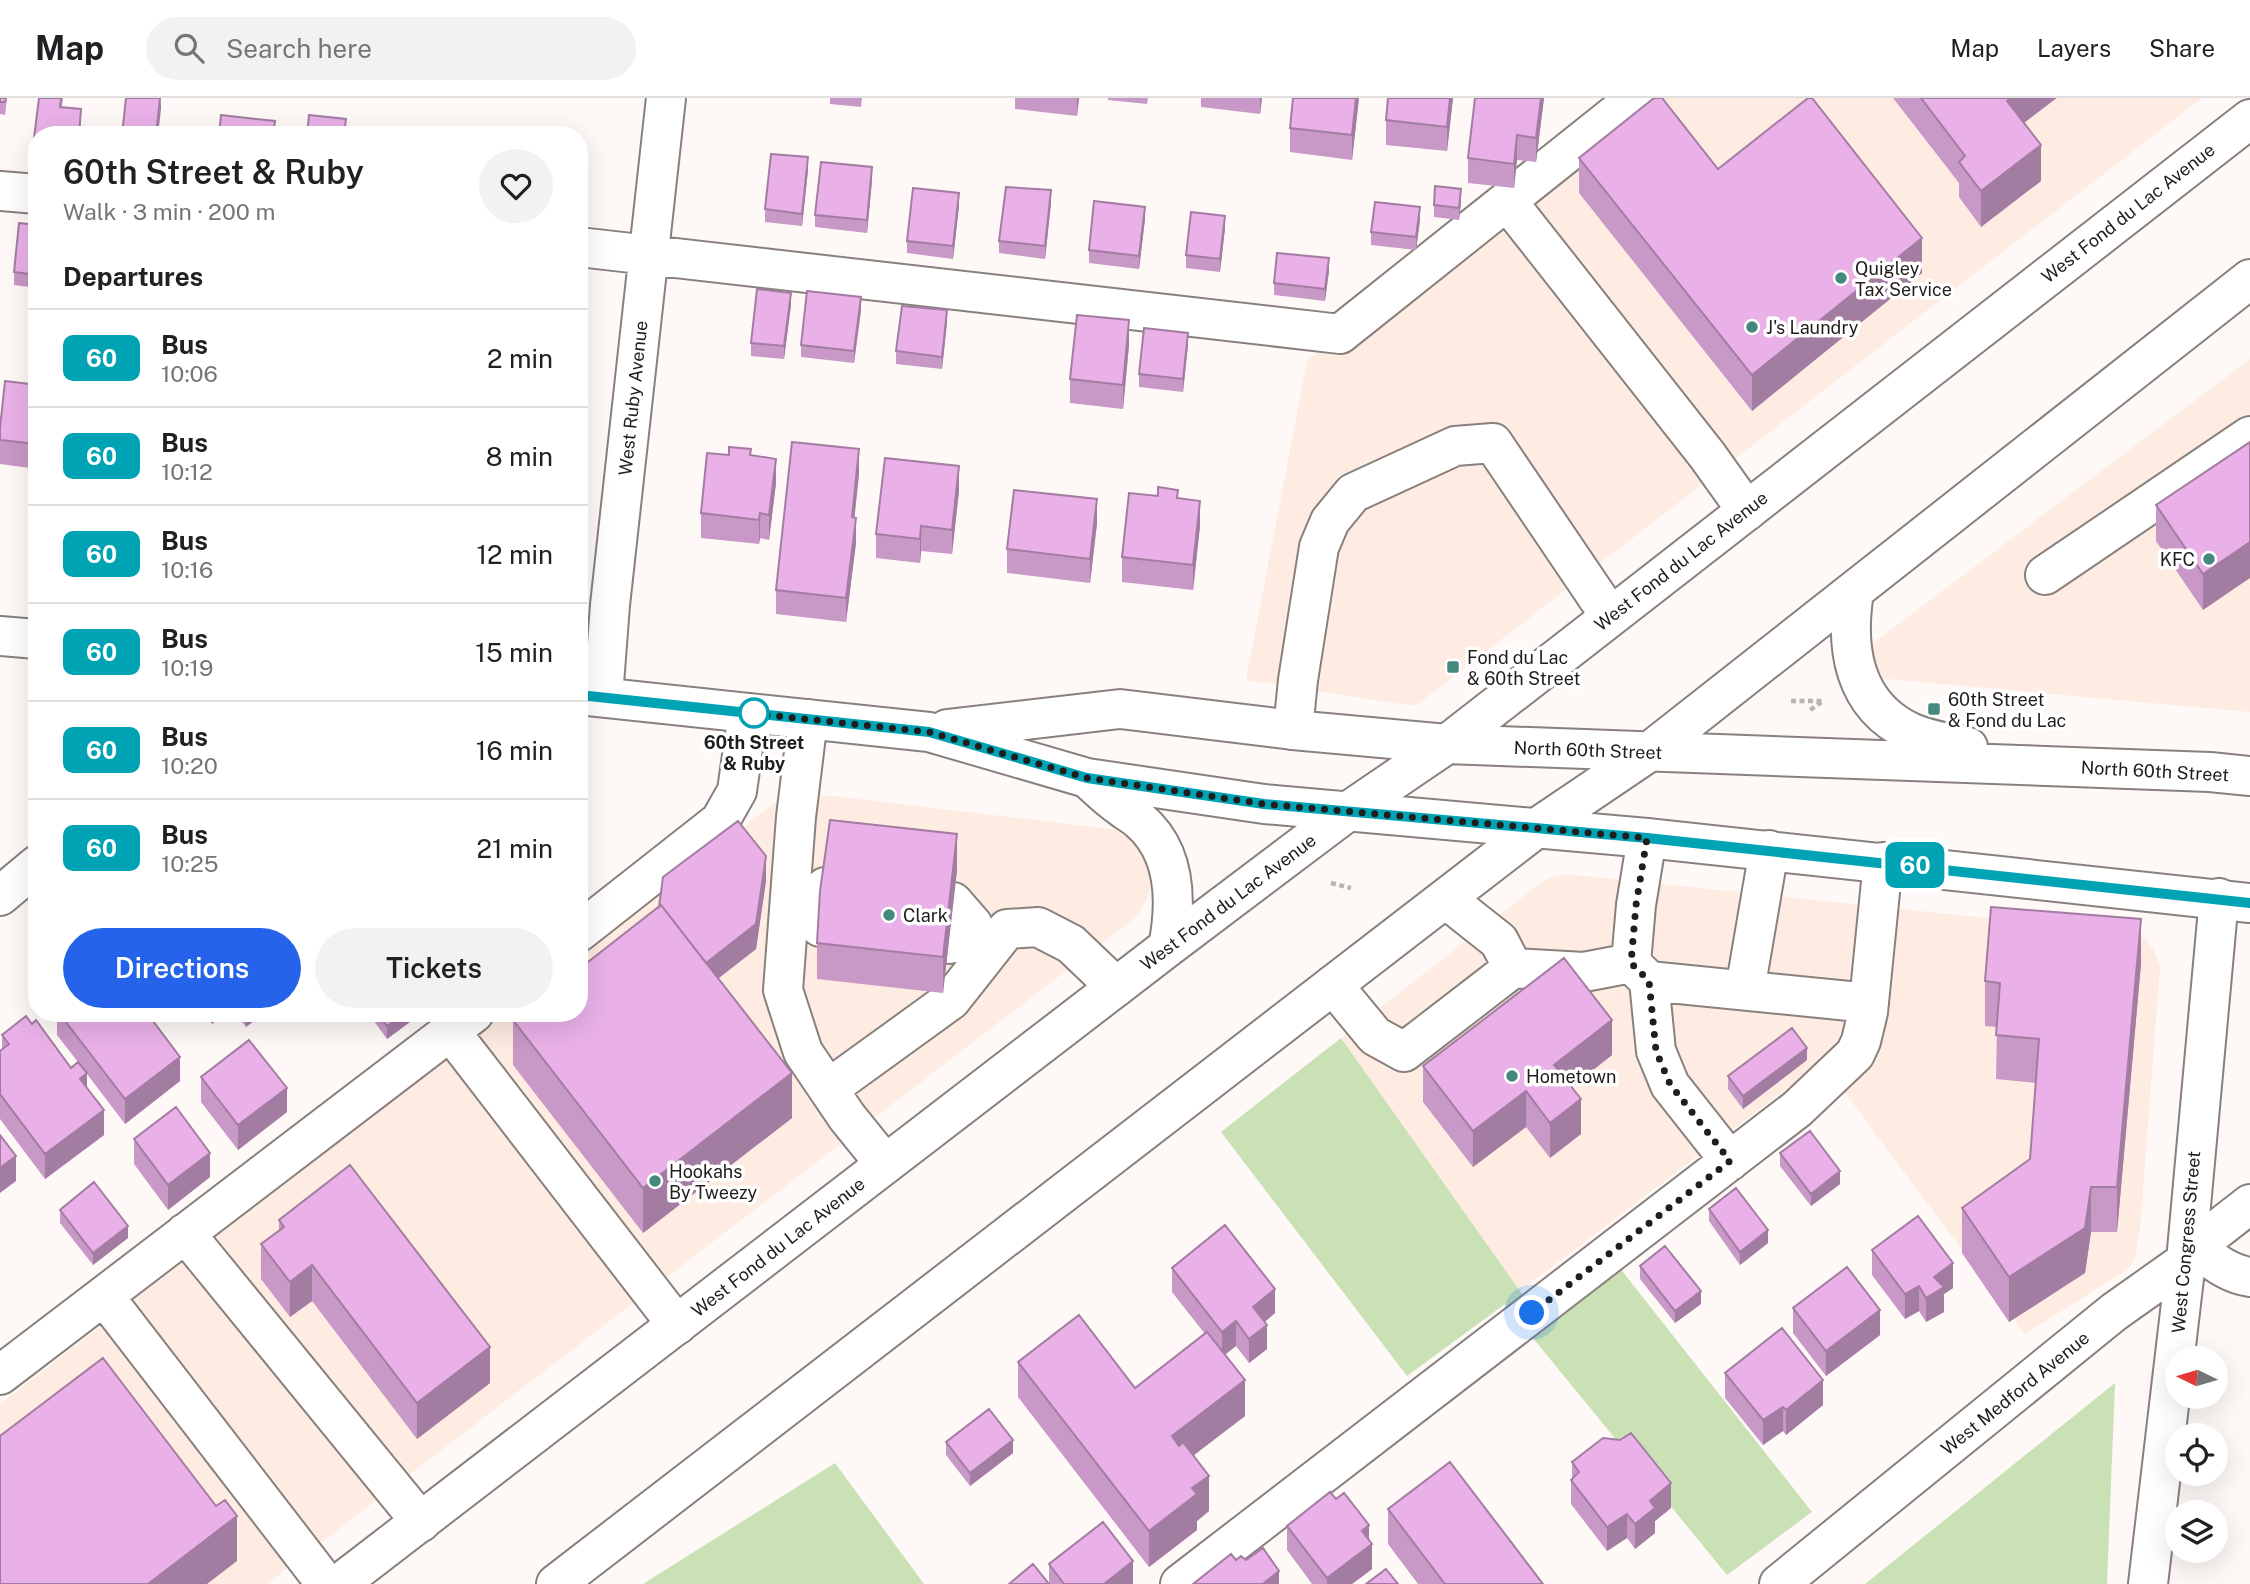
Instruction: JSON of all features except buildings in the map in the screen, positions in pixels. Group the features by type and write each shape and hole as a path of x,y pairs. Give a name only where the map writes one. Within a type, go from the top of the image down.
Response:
{"main road":[{"name":"West Ruby Avenue","path":"591,696 610,605 666,98"},
{"path":"588,248 1340,334 1636,98"},
{"name":"West Fond du Lac Avenue","path":"339,1584 1168,947 1347,812 1447,744 2250,118"},
{"path":"0,191 28,193"},
{"path":"1507,201 1707,455 1747,510"},
{"path":"556,1584 1538,827 1650,752 2250,279"},
{"path":"2045,575 2250,436"},
{"path":"1293,730 1319,547 1330,521 1353,494 1455,446 1493,443 1609,616"},
{"path":"1854,592 1850,616 1851,648 1865,692 1883,715 1912,733 1932,740 2055,766"},
{"path":"0,636 28,638"},
{"name":"North 60th Street","path":"591,696 929,732 1087,778 1264,804 1769,850 2234,901"},
{"name":"North 60th Street","path":"929,732 1120,709 1293,730 1447,744 2210,772 2250,776"},
{"path":"588,925 720,821 737,791 748,713"},
{"path":"808,719 810,906 783,990 803,1052 847,1117 886,1164"},
{"path":"1087,778 1139,820 1163,852 1170,869 1174,901 1174,920 1168,947"},
{"path":"1647,838 1636,905 1640,972 1656,1051 1670,1084 1730,1161"},
{"path":"1745,990 1769,850"},
{"path":"1180,1584 1797,1109 1855,1054 1861,1041 1869,1003 1883,862"},
{"path":"0,896 28,872"},
{"path":"1446,899 1499,941 1513,968"},
{"name":"West Congress Street","path":"2148,1584 2234,901"},
{"path":"828,1089 951,1000 971,925 1038,927 1071,944 1116,987"},
{"path":"1334,985 1375,1036 1404,1052 1513,968 1640,972 1745,990 1869,1003"},
{"path":"0,1375 462,1022 677,1325"},
{"name":"West Medford Avenue","path":"1779,1584 2250,1204"},
{"path":"185,1233 421,1522"},
{"path":"2190,1254 2240,1276 2250,1277"},
{"path":"104,1296 326,1584"}],"path":[{"path":"1789,701 1823,701 1804,714"},
{"path":"1326,881 1351,888"}],"shaded area":[{"path":"1636,98 2202,98 1415,705 1246,680 1307,361"},
{"path":"2250,359 2250,712 1832,674"},
{"path":"790,791 1120,830 1136,837 1148,851 1152,881 1147,899 1127,924 267,1584 0,1584 0,1404 491,1022 588,1022 588,947"},
{"path":"1565,874 2132,933 2145,938 2155,952 2160,968 2140,1230 2135,1258 2128,1269 2025,1334 1822,1062 1520,1291 1341,1038 1546,879"}],"green space":[{"path":"1341,1038 1520,1291 1546,1323 1619,1267 1812,1512 1727,1575 1505,1304 1407,1376 1221,1132"},
{"path":"2115,1383 2107,1584 1865,1584"},
{"path":"835,1463 924,1584 643,1584"}],"bus line":[{"name":"60","path":"588,696 929,732 1087,778 1264,804 1538,827 2250,903"}],"place":[{"name":"Quigley Tax Service","path":"1841,278"},
{"name":"J's Laundry","path":"1752,327"},
{"name":"KFC","path":"2209,559"},
{"name":"Fond du Lac & 60th Street","path":"1453,667"},
{"name":"60th Street & Fond du Lac","path":"1934,709"},
{"name":"60th Street & Ruby","path":"754,713"},
{"name":"Clark","path":"889,915"},
{"name":"Hometown","path":"1512,1076"},
{"name":"Hookahs By Tweezy","path":"655,1181"}],"route":[{"path":"754,713 748,713 929,732 1087,778 1264,804 1647,838 1636,905 1631,963 1649,981 1656,1051 1670,1084 1730,1161 1532,1313"}]}
